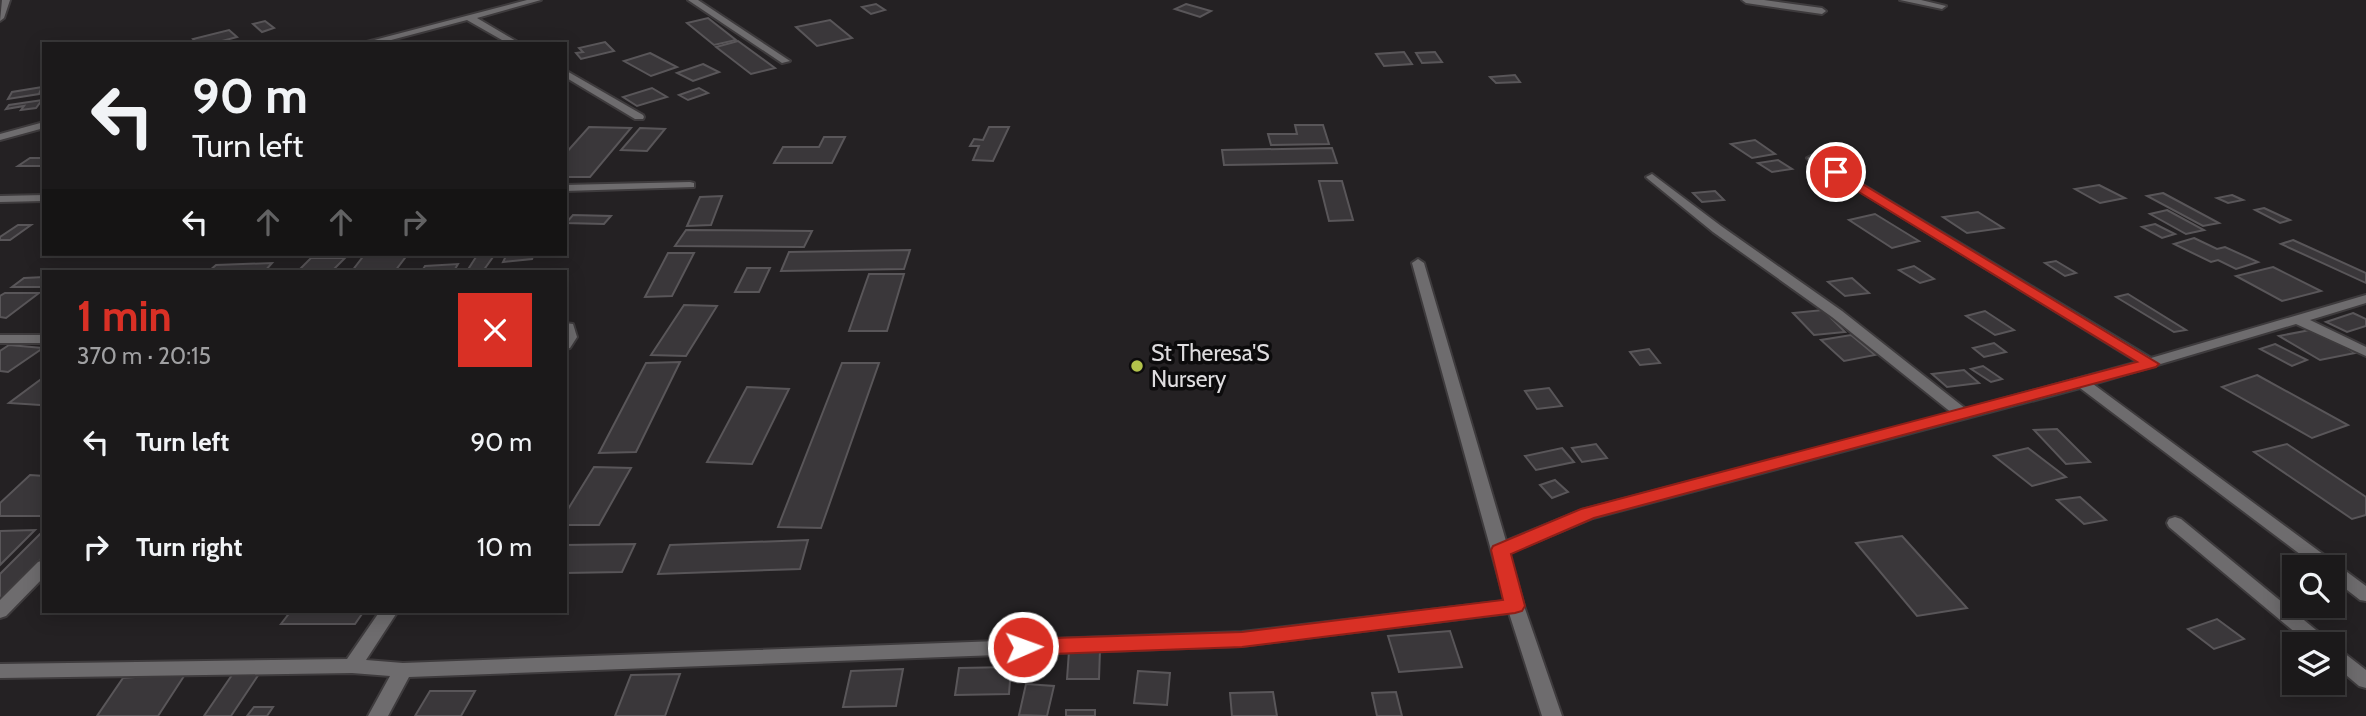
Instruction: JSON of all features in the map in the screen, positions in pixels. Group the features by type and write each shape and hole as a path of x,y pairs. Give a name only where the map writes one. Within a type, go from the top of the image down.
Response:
{"street":[{"path":"0,18 6,0"},
{"path":"372,42 537,0"},
{"path":"692,0 785,61"},
{"path":"1745,0 1822,10"},
{"path":"1904,0 1942,6"},
{"path":"468,17 512,42"},
{"path":"567,74 639,117"},
{"path":"0,136 42,126"},
{"path":"1812,158 2151,364"},
{"path":"1652,177 1717,229 1837,314 1963,414"},
{"path":"567,188 690,185"},
{"path":"0,198 42,198"},
{"path":"1418,263 1515,606 1552,716"},
{"path":"1500,550 1588,514 2151,364 2366,299"},
{"path":"2299,320 2366,352"},
{"path":"0,339 42,338"},
{"path":"2082,383 2314,555"},
{"path":"2175,523 2307,632"},
{"path":"0,611 42,568"},
{"path":"2345,579 2366,595"},
{"path":"0,671 352,666 403,670 1242,639 1515,606"},
{"path":"352,666 388,613"},
{"path":"2345,664 2366,681"},
{"path":"378,716 403,670"}],"building":[{"path":"876,4 885,10 871,14 862,7"},
{"path":"1186,4 1211,11 1200,17 1175,9"},
{"path":"708,18 736,40 714,45 687,23"},
{"path":"830,20 852,38 817,46 796,27"},
{"path":"265,21 274,28 262,32 253,24"},
{"path":"229,30 237,37 218,42 196,42 193,39"},
{"path":"738,41 775,68 751,74 716,47"},
{"path":"605,42 614,51 581,59 576,53 583,52 579,48"},
{"path":"1404,52 1412,64 1384,66 1376,54"},
{"path":"1435,52 1442,62 1422,63 1416,53"},
{"path":"650,53 677,67 651,76 624,61"},
{"path":"703,64 719,72 693,81 677,73"},
{"path":"1515,75 1520,82 1496,83 1490,77"},
{"path":"42,87 39,94 8,99 12,92"},
{"path":"652,88 667,97 637,106 623,97"},
{"path":"699,88 708,93 688,100 679,95"},
{"path":"42,100 36,108 21,110 24,106 6,109 9,105"},
{"path":"1295,125 1323,125 1329,144 1271,145 1268,134 1297,134"},
{"path":"589,127 631,128 590,177 567,177 567,152"},
{"path":"989,127 1009,127 993,161 973,160 979,146 970,146 974,139 983,140"},
{"path":"640,128 665,129 647,151 621,150"},
{"path":"824,137 845,137 832,163 774,163 783,147 819,147"},
{"path":"1755,140 1775,154 1752,158 1731,144"},
{"path":"1332,148 1337,163 1224,165 1222,150"},
{"path":"30,158 42,158 42,166 18,166"},
{"path":"1778,160 1792,169 1772,172 1758,163"},
{"path":"1319,181 1342,181 1353,220 1329,221"},
{"path":"2099,185 2125,198 2100,203 2075,189"},
{"path":"1715,191 1724,200 1702,202 1693,193"},
{"path":"2163,193 2219,223 2203,226 2147,196"},
{"path":"2232,195 2243,200 2228,203 2217,198"},
{"path":"722,196 711,225 687,226 700,197"},
{"path":"2264,208 2290,220 2280,223 2255,210"},
{"path":"2167,210 2204,230 2186,234 2150,214"},
{"path":"1978,212 2003,228 1967,233 1943,217"},
{"path":"1875,214 1919,241 1892,248 1849,220"},
{"path":"573,215 611,216 604,224 567,222"},
{"path":"2155,224 2175,234 2162,238 2142,227"},
{"path":"18,225 31,225 10,240 0,240 0,237"},
{"path":"686,230 812,231 804,247 675,246"},
{"path":"2194,238 2217,249 2225,247 2258,262 2236,269 2218,260 2211,262 2174,244"},
{"path":"2293,240 2366,273 2366,283 2281,244"},
{"path":"910,250 904,269 781,271 789,252"},
{"path":"668,253 694,253 672,296 645,297"},
{"path":"363,256 406,256 396,270 353,270"},
{"path":"506,256 533,256 532,259 503,262"},
{"path":"476,257 493,257 484,270 468,270"},
{"path":"311,258 345,258 333,270 299,270"},
{"path":"2056,261 2076,273 2065,276 2045,263"},
{"path":"272,263 266,270 210,270 216,265"},
{"path":"458,264 455,270 423,270 425,266"},
{"path":"1914,266 1934,279 1920,283 1899,270"},
{"path":"2273,267 2321,291 2282,301 2236,276"},
{"path":"747,268 770,268 759,292 735,292"},
{"path":"869,274 904,274 887,331 849,331"},
{"path":"42,277 42,287 12,287 24,278"},
{"path":"1852,278 1869,293 1845,296 1828,282"},
{"path":"5,293 39,293 6,318 0,317 0,296"},
{"path":"2128,294 2186,330 2174,332 2116,297"},
{"path":"684,305 717,306 686,356 651,355"},
{"path":"1823,310 1845,332 1814,335 1793,313"},
{"path":"1985,311 2014,330 1995,335 1966,316"},
{"path":"2353,313 2366,319 2366,326 2347,332 2326,322"},
{"path":"2315,329 2355,353 2320,360 2279,336"},
{"path":"1851,335 1875,355 1844,361 1821,340"},
{"path":"1994,343 2006,352 1984,357 1973,348"},
{"path":"2275,344 2307,360 2292,366 2260,349"},
{"path":"9,345 42,348 8,372 0,371 0,351"},
{"path":"1649,349 1660,363 1640,365 1630,352"},
{"path":"680,362 636,452 599,453 646,363"},
{"path":"842,363 879,363 821,528 778,527"},
{"path":"1983,366 2002,379 1991,382 1971,369"},
{"path":"1964,370 1979,383 1947,387 1932,374"},
{"path":"2257,375 2348,425 2312,438 2222,387"},
{"path":"42,378 40,405 9,403"},
{"path":"747,387 789,389 752,464 707,462"},
{"path":"1549,388 1562,406 1537,409 1525,391"},
{"path":"2057,429 2090,462 2066,464 2034,430"},
{"path":"1596,444 1607,458 1582,462 1572,448"},
{"path":"2287,444 2366,497 2366,515 2352,519 2254,452"},
{"path":"1562,448 1574,462 1536,470 1525,456"},
{"path":"2028,448 2066,477 2032,486 1994,456"},
{"path":"594,467 631,468 599,525 567,525 567,511"},
{"path":"30,475 42,476 42,516 0,516 0,503"},
{"path":"1555,480 1568,492 1552,498 1540,485"},
{"path":"2080,497 2106,520 2084,524 2057,500"},
{"path":"35,530 0,565 0,531"},
{"path":"42,534 42,558 0,600 0,574"},
{"path":"1902,536 1967,608 1917,616 1856,543"},
{"path":"808,540 800,569 658,574 670,545"},
{"path":"635,544 622,572 567,573 567,545"},
{"path":"289,613 363,613 355,624 281,624"},
{"path":"2217,619 2244,639 2214,649 2188,629"},
{"path":"1450,631 1462,667 1399,672 1388,636"},
{"path":"1100,650 1099,679 1067,679 1069,651"},
{"path":"1011,667 1009,694 955,695 959,668"},
{"path":"903,669 896,706 843,707 851,671"},
{"path":"1138,671 1170,673 1167,705 1134,703"},
{"path":"186,673 158,716 97,716 123,678"},
{"path":"259,674 231,716 204,716 232,675"},
{"path":"680,674 665,716 615,716 631,675"},
{"path":"1026,684 1054,686 1047,716 1019,715"},
{"path":"430,691 475,691 461,716 415,716"},
{"path":"1273,692 1277,716 1232,716 1230,693"},
{"path":"1396,692 1402,716 1377,716 1372,693"},
{"path":"254,707 273,707 267,716 247,716"},
{"path":"1066,710 1095,710 1095,716 1066,716"}],"place":[{"name":"St Theresa'S Nursery","path":"1137,366"}],"route":[{"path":"1023,647 1242,639 1515,606 1500,550 1588,514 2151,364 1836,172"}]}
